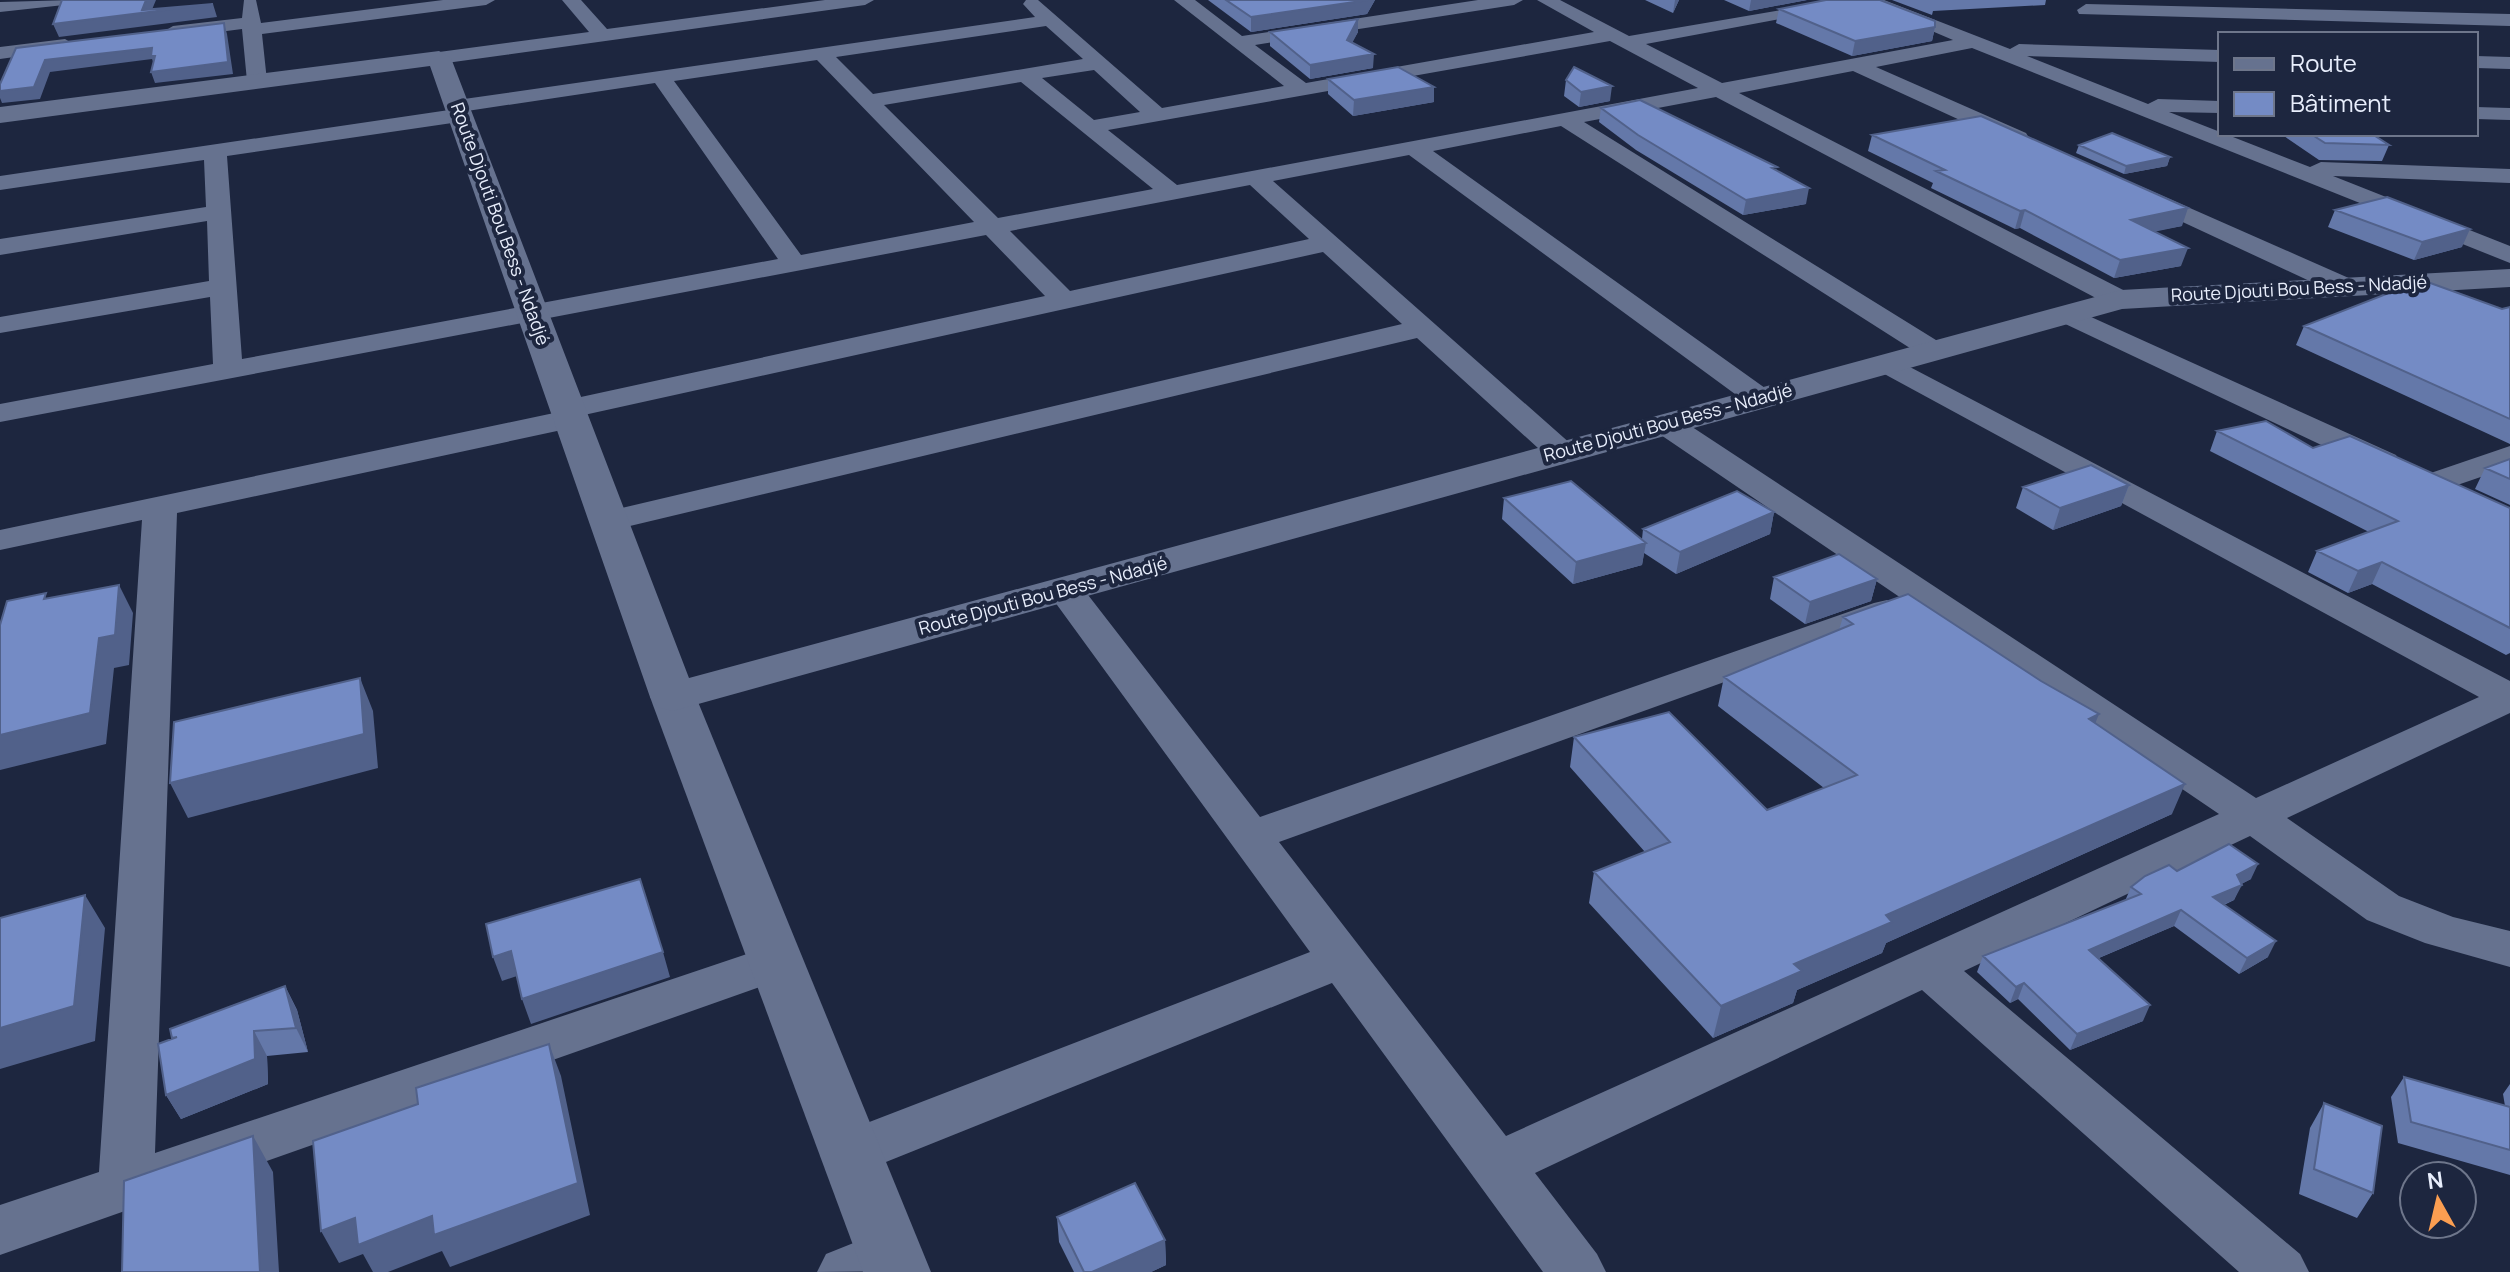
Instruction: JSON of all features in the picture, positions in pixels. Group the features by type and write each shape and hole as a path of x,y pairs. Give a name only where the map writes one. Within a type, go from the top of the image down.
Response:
{"main road":[{"path":"0,115 439,58"},
{"name":"Route Djouti Bou Bess - Ndadjé","path":"439,58 673,697 2121,300 2341,285 2510,278"},
{"path":"673,697 852,1152 878,1266"}],"street":[{"path":"0,7 64,0"},
{"path":"250,0 257,81"},
{"path":"157,34 486,0"},
{"path":"571,0 602,35"},
{"path":"439,58 794,4 865,0"},
{"path":"1027,0 1157,115"},
{"path":"1183,0 1302,90"},
{"path":"1239,42 1514,0"},
{"path":"1546,0 2121,300"},
{"path":"1090,127 1854,0"},
{"path":"1868,0 2510,255"},
{"path":"2209,0 2227,13"},
{"path":"2354,0 2382,17"},
{"path":"2499,0 2510,6"},
{"path":"2079,5 2136,53"},
{"path":"2079,5 2227,13 2510,20"},
{"path":"1726,6 1753,18"},
{"path":"1363,7 1385,20"},
{"path":"0,183 1050,20"},
{"path":"0,53 78,43"},
{"path":"0,413 1856,65 1984,46 2218,56"},
{"path":"822,54 1065,301"},
{"path":"2478,62 2510,63"},
{"path":"867,101 1098,63"},
{"path":"1856,65 2042,149"},
{"path":"1025,75 1172,193"},
{"path":"662,78 795,264"},
{"path":"2131,105 2218,107"},
{"path":"2478,113 2510,114"},
{"path":"1564,119 1934,351"},
{"path":"1414,148 1761,399"},
{"path":"215,151 228,370"},
{"path":"2292,168 2510,176"},
{"path":"1255,177 1561,452"},
{"path":"2113,181 2341,285"},
{"path":"0,247 219,212"},
{"path":"0,540 1328,243"},
{"path":"0,325 223,287"},
{"path":"2069,315 2471,503"},
{"path":"609,521 1423,328"},
{"path":"1887,364 2510,698"},
{"path":"1666,424 2254,817 2383,908 2442,931 2510,949"},
{"path":"2431,484 2510,456"},
{"path":"126,1186 160,506"},
{"path":"1065,590 1340,960 1499,1164 1577,1272"},
{"path":"1249,837 1924,598"},
{"path":"1499,1164 2510,698"},
{"path":"852,1152 1340,960"},
{"path":"0,1230 777,962"},
{"path":"1927,967 2280,1272"}],"building":[{"path":"62,0 146,0 142,10 213,4 53,24"},
{"path":"1226,0 1368,0 1251,17"},
{"path":"1826,0 1880,0 1935,21 1935,27 1855,41 1779,9"},
{"path":"1358,19 1347,40 1374,54 1310,65 1270,32"},
{"path":"224,23 228,62 151,72 155,56 151,56 152,48 45,60 34,87 0,91 0,84 16,48"},
{"path":"1398,67 1434,87 1354,100 1328,79"},
{"path":"1574,67 1612,86 1581,92 1566,80"},
{"path":"1640,100 1777,167 1772,168 1809,188 1746,200 1638,135 1601,108"},
{"path":"1981,116 2188,208 2131,220 2188,248 2120,260 2025,210 2020,211 1936,171 1945,170 1872,135"},
{"path":"2112,133 2170,157 2126,166 2079,145"},
{"path":"2314,136 2375,136 2389,145 2325,143"},
{"path":"2387,197 2470,229 2422,242 2335,210"},
{"path":"2422,280 2502,309 2510,307 2510,419 2304,326"},
{"path":"2266,421 2313,448 2350,436 2510,508 2510,628 2382,562 2358,571 2317,551 2398,521 2217,431"},
{"path":"2510,459 2510,479 2485,468"},
{"path":"2091,465 2129,485 2060,508 2023,487"},
{"path":"1571,481 1646,543 1576,562 1504,498"},
{"path":"1737,491 1774,512 1680,552 1643,529"},
{"path":"1839,554 1877,579 1810,602 1774,577"},
{"path":"119,585 115,635 99,638 90,713 0,735 0,625 7,601 46,593 44,599"},
{"path":"1908,594 2041,681 2099,714 2089,719 2185,784 1886,915 1892,922 1794,964 1802,971 1721,1006 1594,872 1670,842 1574,737 1669,712 1767,810 1857,775 1724,677 1853,624 1843,617"},
{"path":"360,678 364,734 170,783 174,722"},
{"path":"2229,844 2258,864 2237,875 2242,885 2213,897 2276,941 2247,958 2181,910 2089,950 2150,1005 2077,1034 2024,983 2016,987 1983,956 2141,894 2131,887 2145,876 2169,865 2177,871"},
{"path":"640,879 663,952 522,999 511,951 493,957 486,924"},
{"path":"85,895 74,1006 0,1028 0,918"},
{"path":"285,986 296,1028 254,1031 255,1059 166,1095 158,1044 177,1037 172,1038 170,1029"},
{"path":"549,1044 578,1183 434,1235 432,1216 358,1245 355,1218 321,1231 313,1141 418,1104 416,1088"},
{"path":"2404,1077 2510,1107 2510,1150 2411,1122"},
{"path":"2324,1103 2382,1126 2373,1193 2314,1169"},
{"path":"253,1136 260,1272 122,1272 124,1181"},
{"path":"1135,1183 1165,1240 1092,1272 1084,1272 1057,1217"}]}
